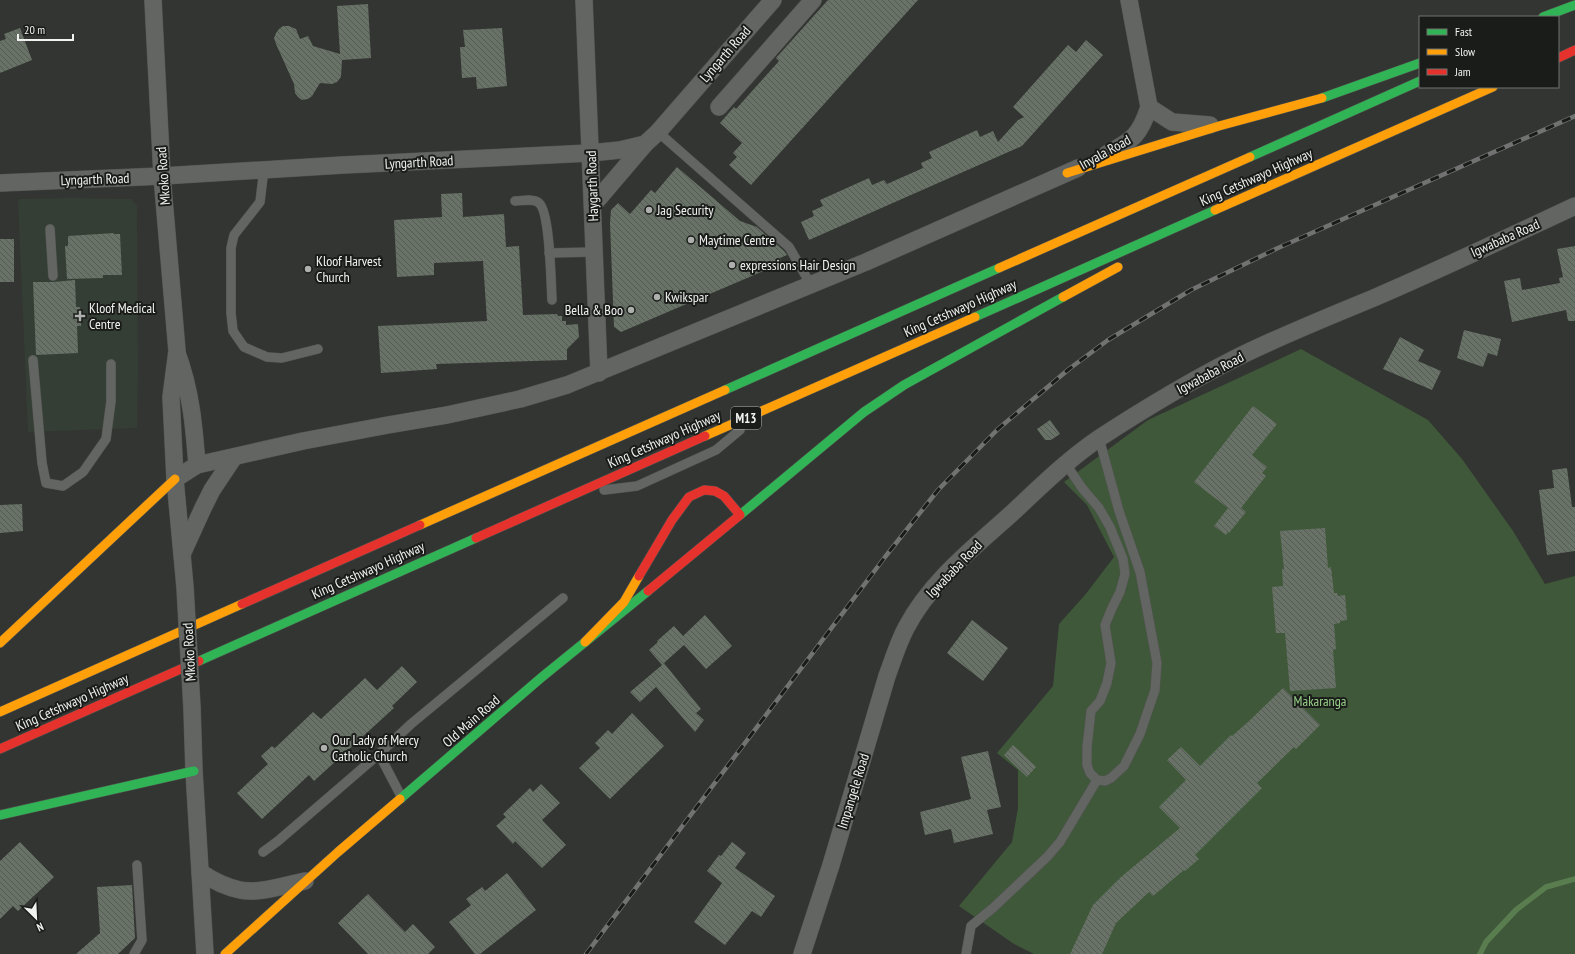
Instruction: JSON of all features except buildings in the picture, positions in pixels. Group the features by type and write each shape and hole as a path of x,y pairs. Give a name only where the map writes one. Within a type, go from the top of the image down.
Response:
{"main road":[{"path":"1546,16 1575,5"},
{"path":"1559,19 1575,11"},
{"path":"1559,58 1575,50"},
{"path":"1067,173 1219,126 1336,94 1419,63"},
{"name":"King Cetshwayo Highway","path":"0,712 1419,81"},
{"name":"King Cetshwayo Highway","path":"0,750 1491,88"},
{"path":"1162,244 1266,188"},
{"name":"Old Main Road","path":"225,954 305,881 585,642 864,412 904,385 1127,263"},
{"path":"0,644 175,479"},
{"path":"585,642 624,602 672,520 689,497 704,490 715,491 724,496 740,515"},
{"path":"0,815 194,771"}],"street":[{"name":"Mkoko Road","path":"153,0 162,176 177,351 171,397 175,479 185,587 194,771 206,954"},
{"name":"Haygarth Road","path":"584,0 599,373"},
{"name":"Lyngarth Road","path":"0,182 162,176 590,153 620,150 645,144 658,132 773,0"},
{"path":"719,107 813,0"},
{"path":"1129,0 1149,107 1172,122 1219,126"},
{"name":"Inyala Road","path":"175,479 197,466 303,441 447,415 520,399 567,385 599,373 811,284 1067,173 1107,154 1126,144 1140,130 1149,107"},
{"path":"592,205 645,144"},
{"name":"Igwababa Road","path":"906,628 916,610 938,581 1066,464 1099,438 1206,373 1333,314 1377,297 1575,206"},
{"name":"Mkoko Road","path":"177,351 185,375 192,410 197,466"},
{"path":"182,553 212,490 234,457"},
{"name":"Impangele Road","path":"802,954 831,865 887,676 906,628"},
{"path":"200,872 224,885 248,891 276,888 305,881"}],"lane":[{"path":"658,132 789,247 811,284"},
{"path":"264,170 260,202 234,236 231,248 231,313 233,331 244,347 267,357 282,358 318,349"},
{"path":"515,200 536,201 540,204 546,222 552,300"},
{"path":"50,229 53,276"},
{"path":"549,253 594,252"},
{"path":"33,360 42,463 46,484 63,486 83,472 106,439 111,401 111,364"},
{"path":"575,494 637,486 716,450 761,412"},
{"path":"1066,464 1082,488 1099,508 1110,527 1123,559 1125,574 1120,592 1105,625 1112,663 1107,683 1100,701 1090,711 1086,747 1087,765 1090,773 1097,780 1105,781 1111,778 1124,766 1140,734 1155,690 1157,663 1140,572 1119,511 1099,438"},
{"path":"1123,559 1135,556"},
{"path":"263,852 278,841 379,754 411,724 563,598"},
{"path":"379,754 402,798"},
{"path":"966,954 971,926 1019,884 1060,842 1097,780"},
{"path":"134,954 142,940 137,865"}],"shaded area":[{"name":"Kloof Medical Centre","path":"18,199 131,199 137,206 137,428 28,432"}],"green space":[{"name":"Makaranga","path":"1301,349 1428,420 1462,459 1513,531 1545,584 1575,576 1575,954 1034,954 1014,944 959,906 1012,842 1018,808 1018,770 997,753 1053,686 1059,624 1085,595 1114,557 1087,505 1064,482 1148,420"}],"waterway":[{"path":"1480,954 1486,942 1516,910 1546,887 1575,879"}],"railway":[{"path":"586,954 885,557 938,490 998,429 1069,369 1108,340 1191,290 1278,248 1575,116"}],"traffic: fast":[{"path":"1546,16 1575,5"},
{"path":"1322,98 1419,63"},
{"path":"1250,157 1419,81"},
{"path":"975,317 1215,210"},
{"path":"725,390 999,268"},
{"path":"740,515 864,412 904,385 1063,297"},
{"path":"199,661 476,538"},
{"path":"400,799 542,677 648,591"},
{"path":"0,815 194,771"}],"traffic: slow":[{"path":"1215,210 1491,88"},
{"path":"1067,173 1219,126 1322,98"},
{"path":"999,268 1250,157"},
{"path":"1063,297 1118,267"},
{"path":"705,436 975,317"},
{"path":"420,525 725,390"},
{"path":"0,643 175,479"},
{"path":"585,642 624,602 639,576"},
{"path":"0,712 242,604"},
{"path":"225,954 338,852 400,799"}],"traffic: jam":[{"path":"1559,58 1575,50"},
{"path":"476,538 705,436"},
{"path":"639,576 672,520 689,497 704,490 715,491 724,496 740,515 648,591"},
{"path":"242,604 420,525"},
{"path":"0,749 199,661"}],"place":[{"name":"Jag Security","path":"649,210"},
{"name":"Maytime Centre","path":"691,240"},
{"name":"expressions Hair Design","path":"732,265"},
{"name":"Kloof Harvest Church","path":"308,269"},
{"name":"Kwikspar","path":"657,297"},
{"name":"Bella & Boo","path":"631,310"},
{"name":"Kloof Medical Centre","path":"80,316"},
{"name":"Our Lady of Mercy Catholic Church","path":"324,748"}]}
